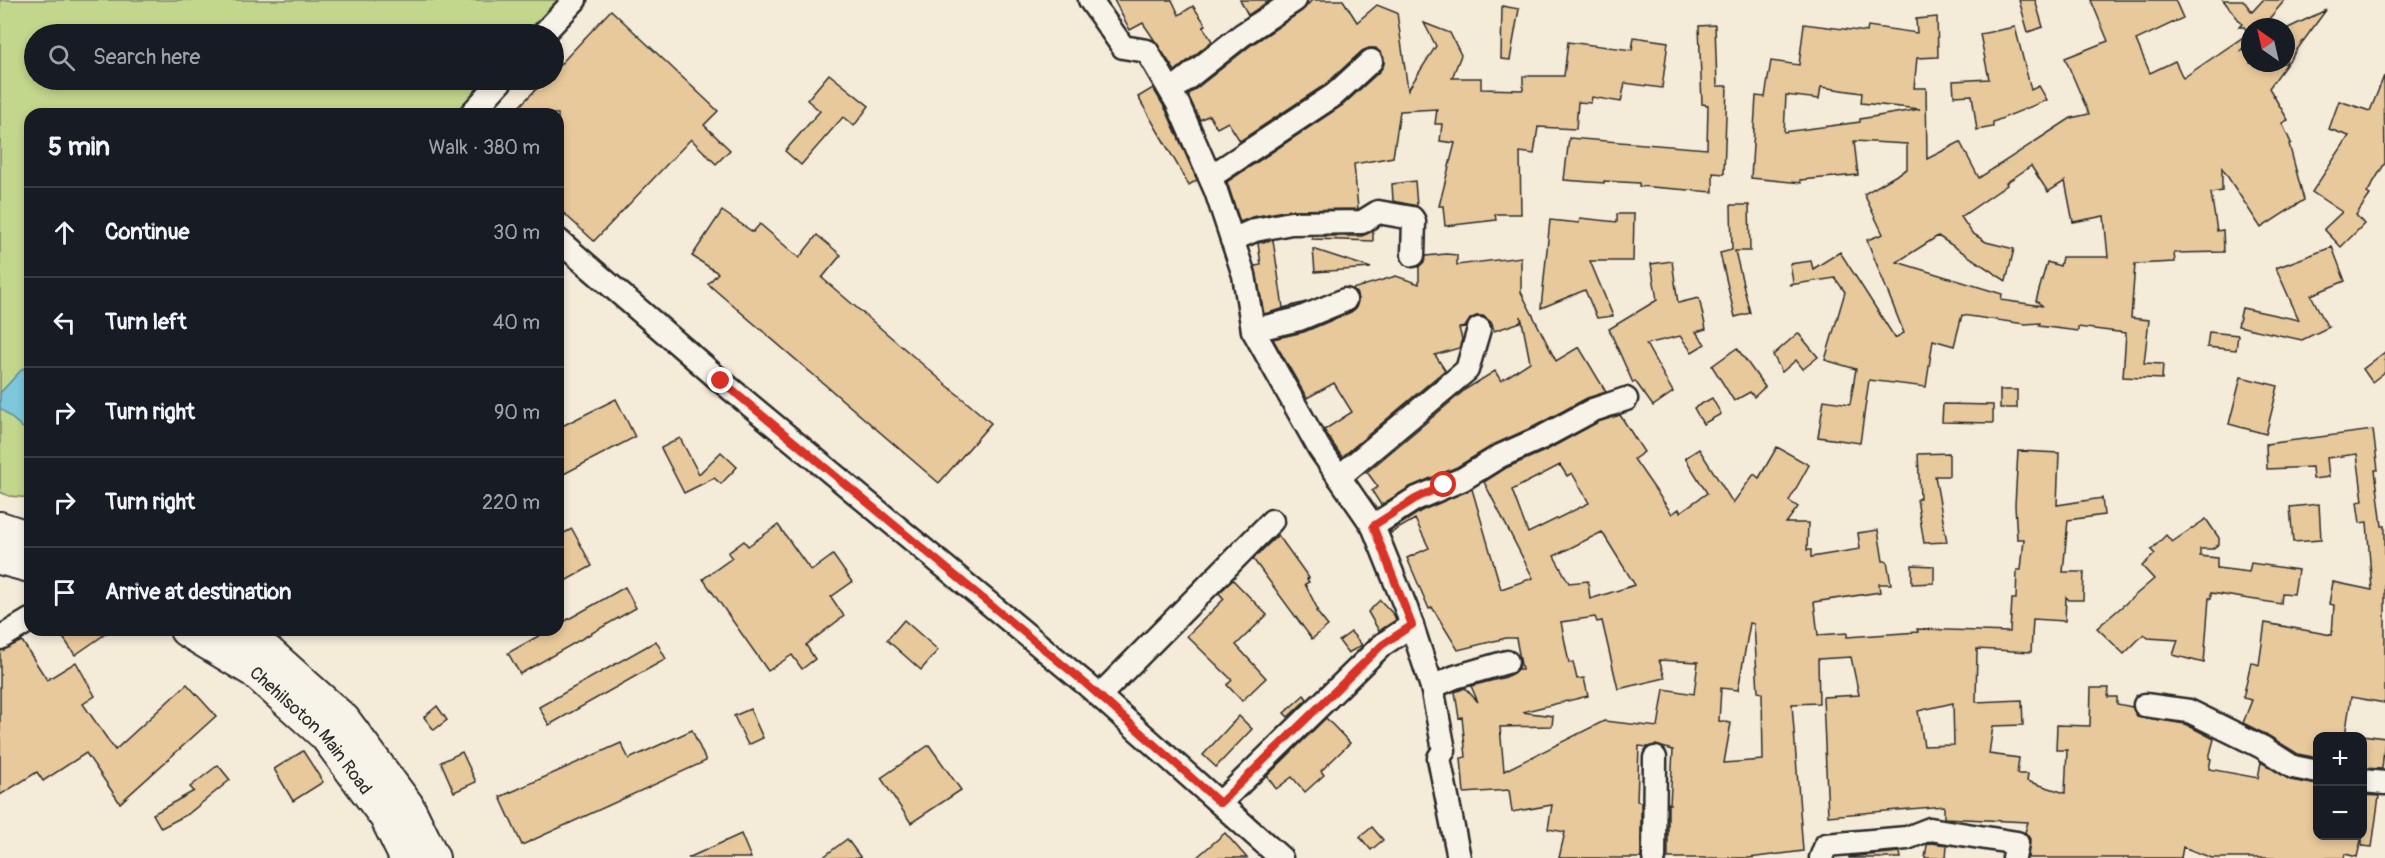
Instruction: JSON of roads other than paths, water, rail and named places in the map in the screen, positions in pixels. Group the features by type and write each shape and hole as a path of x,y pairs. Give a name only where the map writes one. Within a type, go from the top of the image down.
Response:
{"main road":[{"path":"0,528 24,536"},
{"path":"0,558 24,564"},
{"name":"Chehilsoton Main Road","path":"196,636 254,671 326,736 386,817 406,858"},
{"name":"Chehilsoton Main Road","path":"242,636 268,652 344,720 407,805 433,858"}],"street":[{"path":"552,24 575,0"},
{"path":"1090,0 1123,47 1147,51 1171,91 1210,177 1232,240 1244,275 1253,330 1319,448 1373,526 1412,625 1431,687 1444,750 1439,758 1459,858"},
{"path":"1171,91 1242,35 1295,0"},
{"path":"1210,177 1334,95 1371,61"},
{"path":"476,108 493,90"},
{"path":"1232,240 1255,230 1291,223 1362,222 1378,212 1412,218 1414,221 1413,255"},
{"path":"564,245 721,381 1100,695 1281,858"},
{"path":"1253,330 1299,319 1346,300"},
{"path":"1339,477 1467,370 1479,329"},
{"path":"1373,526 1415,499 1462,479 1500,456 1541,438 1593,410 1626,399"},
{"path":"1100,695 1272,521"},
{"path":"0,638 24,624"},
{"path":"1220,803 1382,645 1412,625"},
{"path":"1431,687 1506,662"},
{"path":"2145,705 2188,711 2262,747 2293,767 2313,771"},
{"path":"1654,858 1655,758"},
{"path":"2367,781 2385,783"},
{"path":"1821,858 1826,845 1907,838 1930,829 2017,843 2014,858"}],"water":[{"path":"24,369 24,429 0,408 0,393"}]}
